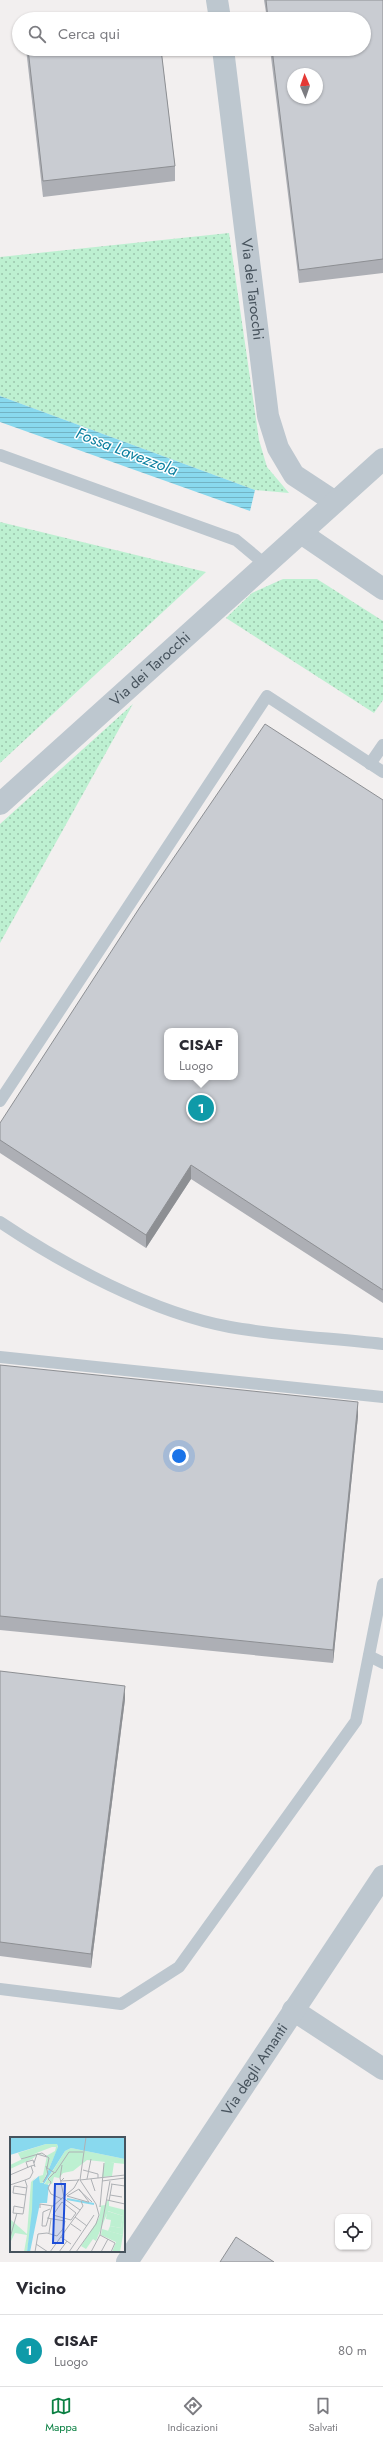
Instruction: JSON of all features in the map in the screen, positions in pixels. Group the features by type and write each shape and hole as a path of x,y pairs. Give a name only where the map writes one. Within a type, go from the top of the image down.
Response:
{"street":[{"path":"217,0 219,12"},
{"name":"Via dei Tarocchi","path":"224,56 268,416 278,448 294,475 335,502"},
{"name":"Via dei Tarocchi","path":"0,804 383,459"},
{"path":"301,533 383,589"},
{"name":"Via degli Amanti","path":"127,2262 383,1876"},
{"path":"293,2010 383,2068"}],"lane":[{"path":"0,456 236,540 266,564"},
{"path":"0,1101 267,696 383,772"},
{"path":"370,764 383,745"},
{"path":"0,1222 29,1242 88,1274 135,1296 186,1315 229,1327 383,1344"},
{"path":"0,1357 383,1397"},
{"path":"0,1989 121,2004 179,1967 356,1721 383,1584"},
{"path":"369,1656 383,1663"}],"green space":[{"path":"229,233 259,440 267,467 289,493 255,490 0,396 0,257"},
{"path":"0,522 206,572 0,763"},
{"path":"283,579 317,579 383,621 383,700 374,713 226,618 252,593"},
{"path":"133,704 0,943 0,824"}],"water":[{"name":"Fossa Lavezzola","path":"0,396 255,490 250,511 0,422"}],"building":[{"path":"266,0 383,0 383,259 299,270 273,56 371,56 371,12 267,12"},
{"path":"29,56 162,56 175,166 43,181"},
{"path":"265,724 383,800 383,1290 191,1165 146,1235 0,1140 0,1123 140,907"},
{"path":"0,1365 358,1402 333,1650 0,1616"},
{"path":"0,1671 125,1686 91,1954 0,1942"},
{"path":"236,2237 274,2262 220,2262"}],"place":[{"name":"CISAF","path":"201,1108"}]}
